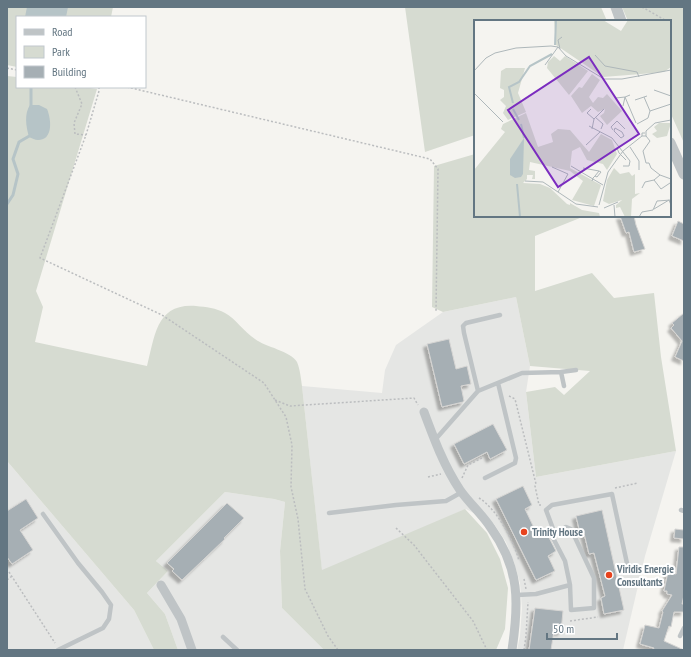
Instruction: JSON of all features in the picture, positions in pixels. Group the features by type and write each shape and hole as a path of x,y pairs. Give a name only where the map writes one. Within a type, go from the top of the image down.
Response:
{"street":[{"path":"616,7 622,20"},
{"path":"671,145 684,174"},
{"path":"424,412 434,441 456,483 491,528 508,556 515,578 517,595 516,626 512,650"},
{"path":"161,585 181,619 192,650"}],"lane":[{"path":"478,392 463,326 466,323 500,315"},
{"path":"434,441 478,392 522,372 561,372 576,370"},
{"path":"561,372 564,386"},
{"path":"485,478 515,463 516,458 498,383"},
{"path":"329,512 446,501 462,492"},
{"path":"555,534 546,510 552,505 612,494 628,568"},
{"path":"43,514 78,563 111,605 109,619 103,628 59,650"},
{"path":"566,527 571,529 594,578 594,608 571,610 570,585 565,561 552,536 566,527"},
{"path":"517,595 536,594 570,585"},
{"path":"680,636 684,628"},
{"path":"223,636 237,650"}],"path":[{"path":"642,7 665,20"},
{"path":"75,88 82,104 74,123 75,134 86,135"},
{"path":"99,88 86,135 40,258 162,315 264,383 286,416 292,445 291,487 298,519 305,589 328,636 338,650"},
{"path":"131,88 430,159 438,169 436,311"},
{"path":"502,397 506,395 515,399 536,484"},
{"path":"275,400 290,406 414,398 424,412"},
{"path":"456,483 463,477 468,465 482,458"},
{"path":"428,477 451,473"},
{"path":"396,528 414,545 473,621 487,650"},
{"path":"9,572 59,650"},
{"path":"7,580 12,576"},
{"path":"524,650 528,602 527,595"},
{"path":"570,621 598,617"}],"shaded area":[{"path":"27,7 68,7 66,16 25,16"},
{"path":"30,105 39,105 47,109 50,118 50,128 49,133 43,139 37,140 29,137 26,120"},
{"path":"516,297 530,366 526,392 536,477 676,451 645,556 623,650 517,650 520,636 522,608 520,583 514,562 506,542 494,524 466,509 322,572 302,386 382,393 385,370 396,345 443,312"},
{"path":"7,461 134,610 154,650 7,650"},
{"path":"225,492 285,502 280,551 282,608 324,650 178,650 165,614 147,593 168,571 156,561"}],"green space":[{"path":"7,7 113,7 111,16 16,16 16,67 7,65"},
{"path":"405,7 601,7 607,20 474,20 474,135 425,152"},
{"path":"622,7 684,7 684,143 671,114 671,20 628,20"},
{"path":"7,76 16,77 16,88 97,89 36,291 43,307 35,342 147,366 155,333 165,316 173,310 183,306 196,306 222,311 259,342 284,352 294,358 297,362 301,377 322,570 465,509 487,533 500,559 508,588 505,629 496,650 324,650 282,608 280,551 285,502 225,492 156,561 168,571 147,593 165,614 178,650 154,650 134,610 7,461"},
{"path":"474,154 474,217 582,217 535,236 535,291 592,273 614,298 654,293 661,357 676,451 536,477 526,392 555,387 564,395 590,371 530,366 516,297 443,312 432,307 434,166"}],"building":[{"path":"620,217 634,217 645,249 634,252 629,232 626,233"},
{"path":"678,221 684,224 684,241 672,236"},
{"path":"684,313 684,361 675,357 682,341 671,328 674,325 672,323"},
{"path":"449,339 456,369 467,366 471,384 461,386 463,402 442,407 427,344"},
{"path":"493,424 507,450 490,459 487,452 464,464 454,444"},
{"name":"Trinity House","path":"523,486 532,505 525,509 537,534 545,530 556,551 548,556 555,571 536,580 496,499"},
{"path":"26,499 38,518 20,530 33,550 12,564 7,557 7,511"},
{"path":"227,503 244,518 224,538 225,539 182,580 172,571 174,569 167,563"},
{"path":"602,510 624,610 604,614 601,598 605,596 594,553 589,554 584,533 580,533 576,516"},
{"path":"675,529 684,530 684,539 674,538"},
{"path":"679,547 684,547 684,595 682,604 684,604 684,612 674,612 671,627 669,626 664,641 684,650 653,650 654,648 640,644 645,625 659,628 662,611 672,595 667,594 667,591 664,591 668,572 676,574"},
{"path":"535,608 563,611 561,632 554,631 551,650 529,650"}],"waterway":[{"path":"31,88 31,107"},
{"path":"7,204 13,195 18,174 13,159 19,142 31,135"}],"place":[{"name":"Trinity House","path":"524,532"},
{"name":"Viridis Energie Consultants","path":"609,575"}]}
